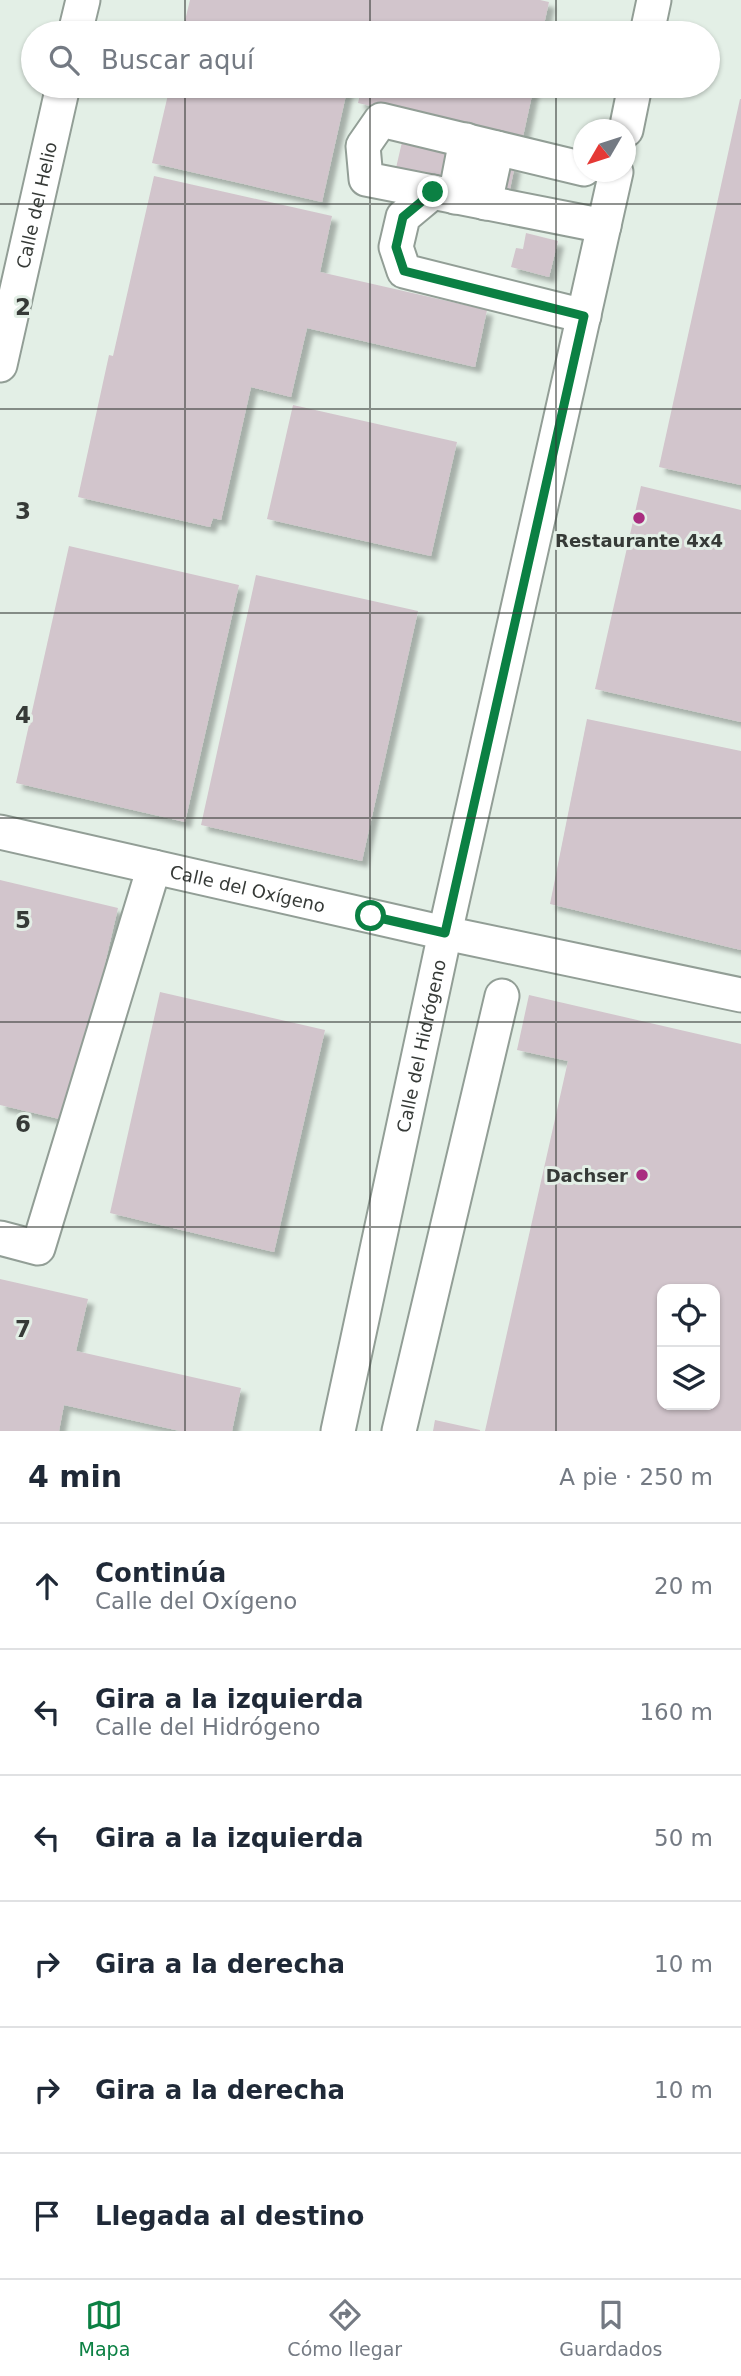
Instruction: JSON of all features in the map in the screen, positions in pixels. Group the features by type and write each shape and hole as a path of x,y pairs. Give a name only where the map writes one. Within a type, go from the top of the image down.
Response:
{"street":[{"path":"78,21 83,0"},
{"path":"650,21 654,0"},
{"name":"Calle del Helio","path":"0,365 60,98"},
{"path":"628,119 632,98"},
{"path":"573,167 381,120 363,146 366,179 604,226"},
{"path":"482,144 458,197 403,217 396,247 404,271 584,316"},
{"name":"Calle del Hidrógeno","path":"338,1431 445,933 604,226 608,182"},
{"name":"Calle del Oxígeno","path":"0,832 445,933 741,995"},
{"path":"0,1238 38,1248 154,867"},
{"path":"399,1431 502,996"}],"building":[{"path":"190,0 549,2 545,21 185,21"},
{"path":"167,98 345,98 322,202 152,163"},
{"path":"359,98 531,98 522,141 358,103"},
{"path":"741,99 741,485 659,467"},
{"path":"402,142 450,154 515,165 509,194 396,168"},
{"path":"154,176 332,216 320,272 487,310 475,367 307,328 291,397 251,387 221,520 213,518 210,527 78,497 109,355 113,356"},
{"path":"526,233 558,241 549,277 511,267 516,248 523,249"},
{"path":"293,405 457,442 431,556 267,519"},
{"path":"641,486 741,510 741,722 595,689"},
{"path":"69,546 239,585 185,822 16,783"},
{"path":"256,575 418,611 362,861 201,825"},
{"path":"587,719 741,751 741,950 550,904"},
{"path":"0,880 118,908 68,1121 0,1105"},
{"path":"160,992 325,1030 274,1252 110,1213"},
{"name":"Dachser","path":"529,995 741,1044 741,1431 485,1431 568,1061 517,1050"},
{"path":"0,1279 88,1299 76,1351 241,1388 232,1431 180,1431 64,1405 59,1431 0,1431"},
{"path":"435,1420 480,1430 480,1431 433,1431"}],"place":[{"name":"Restaurante 4x4","path":"639,518"},
{"name":"Dachser","path":"642,1175"}],"route":[{"path":"371,916 445,933 584,316 404,271 396,247 403,217 433,192"}]}
